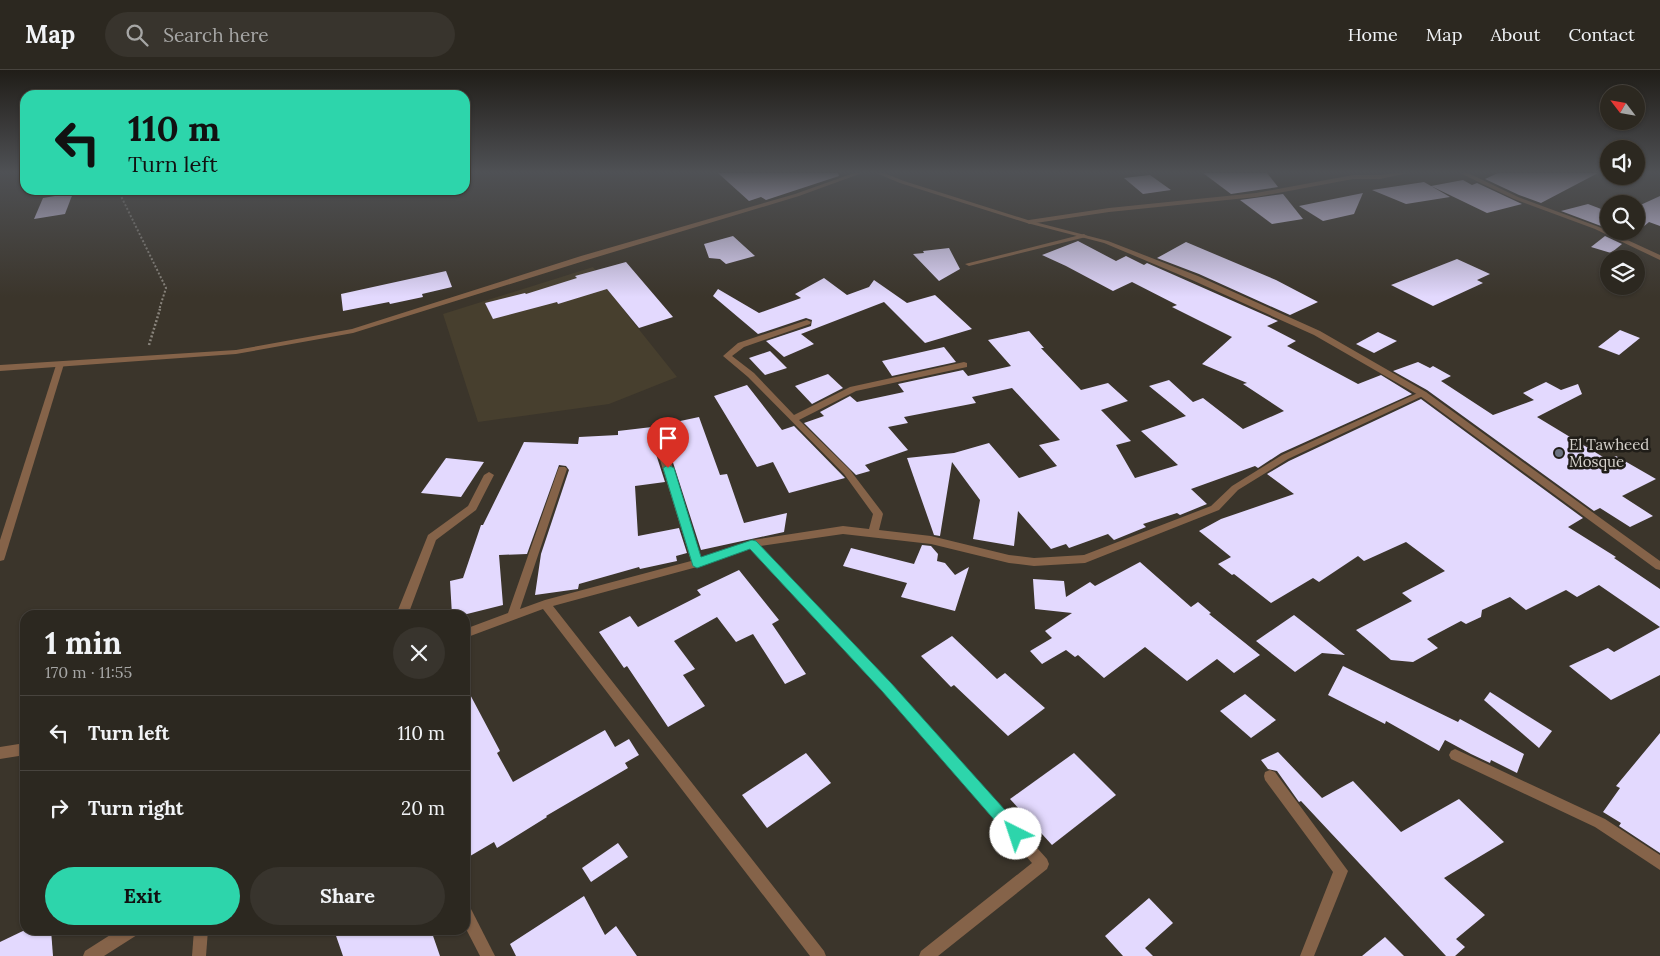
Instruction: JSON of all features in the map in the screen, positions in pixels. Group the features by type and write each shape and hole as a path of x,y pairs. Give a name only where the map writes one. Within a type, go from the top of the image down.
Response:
{"street":[{"path":"0,368 236,352 353,331 584,258 732,214"},
{"path":"1005,214 1106,242 1195,278 1317,333 1423,394 1660,566"},
{"path":"1029,222 1080,214"},
{"path":"1560,214 1597,228 1660,258"},
{"path":"969,264 1084,236"},
{"path":"807,322 741,345 727,356 751,375 847,472 878,514 873,532"},
{"path":"0,557 60,364"},
{"path":"793,419 853,389 964,365"},
{"path":"470,632 545,604 697,563 752,544 843,530 931,540 1009,560 1034,562 1085,559 1216,508 1235,488 1285,457 1423,394"},
{"path":"660,434 662,450 697,563"},
{"path":"512,617 562,469"},
{"path":"404,610 432,538 472,508 489,476"},
{"path":"752,544 886,687 1042,864 926,956"},
{"path":"545,604 820,956"},
{"path":"0,753 20,750"},
{"path":"1455,755 1600,823 1660,863"},
{"path":"1270,776 1341,871 1307,956"},
{"path":"470,922 488,956"},
{"path":"90,956 124,935"},
{"path":"199,956 201,935"}],"path":[{"path":"130,214 166,288 144,358"}],"shaded area":[{"path":"593,267 629,317 677,377 609,404 478,422 443,314"}],"building":[{"path":"36,214 63,214 34,219"},
{"path":"1259,214 1299,214 1303,219 1272,224"},
{"path":"1312,214 1352,214 1323,221"},
{"path":"1570,214 1600,214 1600,226"},
{"path":"1645,214 1660,214 1660,226 1649,222 1645,225"},
{"path":"733,236 755,256 726,264 720,259 709,258 704,244"},
{"path":"1600,240 1614,240 1622,244 1615,250 1601,250 1591,247"},
{"path":"1078,241 1116,261 1126,256 1144,265 1147,263 1278,321 1267,326 1296,341 1287,346 1358,384 1381,375 1412,394 1281,453 1258,468 1255,466 1191,489 1207,504 1180,515 1177,513 1143,524 1146,527 1114,540 1108,534 1069,548 1066,544 1051,549 1018,511 1014,546 973,539 980,500 952,462 940,536 934,535 907,458 954,453 989,443 1019,478 1057,466 1039,445 1060,440 1012,388 972,397 976,403 904,417 908,423 888,427 908,450 865,465 870,471 856,475 804,423 824,416 820,412 850,396 857,402 904,392 898,384 963,370 968,376 1011,366 988,340 1029,331 1044,348 1041,348 1081,390 1108,383 1128,401 1101,410 1131,441 1116,445 1135,478 1178,465 1141,431 1186,416 1149,386 1169,380 1193,402 1203,398 1243,429 1284,411 1243,384 1247,383 1202,364 1232,337 1172,307 1177,305 1132,282 1113,291 1042,255"},
{"path":"1186,242 1276,280 1318,302 1290,315 1199,274 1157,258"},
{"path":"949,248 960,269 939,281 913,254 924,253 923,251"},
{"path":"1457,259 1490,274 1477,280 1483,283 1433,306 1391,285"},
{"path":"626,262 673,317 639,328 607,289 558,304 557,302 493,319 485,303 526,294 577,278 575,276"},
{"path":"446,271 452,287 422,294 423,297 343,311 341,294"},
{"path":"824,278 847,295 869,287 874,280 907,303 935,295 972,329 925,343 884,302 801,334 814,344 784,357 766,341 811,326 812,320 806,318 758,334 713,296 718,289 759,313 801,298 795,294"},
{"path":"1620,330 1640,338 1619,355 1598,347"},
{"path":"1378,332 1397,341 1374,353 1356,344"},
{"path":"944,347 956,362 892,376 882,361"},
{"path":"770,351 787,368 765,375 749,358"},
{"path":"1418,362 1430,368 1433,366 1451,376 1441,381 1493,415 1534,400 1523,393 1546,382 1561,390 1578,384 1582,394 1537,417 1608,460 1616,456 1656,479 1622,496 1653,516 1630,527 1600,508 1594,511 1427,390 1393,371"},
{"path":"828,374 843,388 812,404 795,386"},
{"path":"747,385 782,430 794,426 845,478 789,493 773,462 757,467 714,396"},
{"path":"1421,399 1583,518 1568,527 1616,557 1614,558 1660,589 1660,627 1599,585 1577,597 1566,590 1526,610 1510,597 1482,610 1481,617 1466,624 1461,621 1427,639 1438,648 1413,662 1391,660 1356,630 1412,601 1402,593 1445,571 1406,542 1364,561 1358,556 1319,582 1313,578 1271,603 1218,564 1231,557 1199,531 1221,519 1294,494 1267,474 1289,461"},
{"path":"699,417 720,475 727,474 744,523 787,513 784,532 701,550 669,450 667,434 659,429 653,434 655,451 665,482 635,486 638,536 679,528 687,553 676,556 677,561 640,569 639,567 579,584 578,589 535,595 541,554 569,470 566,466 559,465 527,554 499,555 503,605 470,613 470,610 452,610 450,581 463,578 481,525 483,525 524,442 578,444 579,437 618,435 618,431 652,427"},
{"path":"446,458 484,462 461,497 421,493"},
{"path":"922,545 931,546 938,554 937,561 945,563 955,575 969,567 955,611 901,597 907,583 843,566 851,548 914,564"},
{"path":"1140,562 1191,607 1198,602 1211,613 1209,614 1260,655 1234,673 1217,659 1187,681 1145,647 1104,678 1078,655 1075,657 1066,650 1042,664 1030,651 1052,638 1045,631 1072,613 1035,609 1033,579 1064,581 1066,597 1090,582 1095,586"},
{"path":"739,570 779,620 772,624 806,674 785,684 753,634 736,642 717,617 674,641 695,669 683,675 705,706 668,727 627,666 624,668 599,632 630,616 638,627 701,595 697,590"},
{"path":"1294,615 1345,655 1322,653 1295,672 1256,641"},
{"path":"1660,627 1660,675 1611,700 1569,666 1608,648 1614,652"},
{"path":"952,636 997,679 1005,673 1045,708 1008,736 954,685 951,687 921,656"},
{"path":"1343,666 1458,722 1460,719 1524,754 1517,773 1491,760 1490,763 1445,740 1439,751 1386,721 1385,724 1328,695"},
{"path":"1490,692 1552,731 1539,748 1484,700"},
{"path":"470,694 500,751 497,753 513,782 605,730 615,747 629,739 639,755 625,763 628,768 546,816 497,848 494,842 470,856"},
{"path":"1245,694 1276,720 1251,738 1220,711"},
{"path":"1660,733 1660,853 1619,826 1621,823 1603,812 1620,788 1616,786"},
{"path":"1278,752 1322,798 1353,781 1401,832 1459,799 1504,842 1444,878 1485,915 1456,939 1465,947 1455,956 1446,956 1301,801 1299,802 1277,771 1268,769 1261,760"},
{"path":"806,753 831,783 767,828 742,795"},
{"path":"1074,753 1116,795 1052,845 1010,799"},
{"path":"618,843 628,857 591,882 582,868"},
{"path":"584,896 605,935 616,926 637,956 516,956 510,944"},
{"path":"1149,898 1173,923 1145,948 1153,956 1123,956 1105,936"},
{"path":"20,932 20,935 51,935 53,956 0,956 0,942"},
{"path":"336,935 433,935 440,956 343,956"},
{"path":"1385,937 1404,956 1362,956"}],"place":[{"name":"El Tawheed Mosque","path":"1559,453"}],"route":[{"path":"668,468 697,563 752,544 886,687 1016,834"}]}
